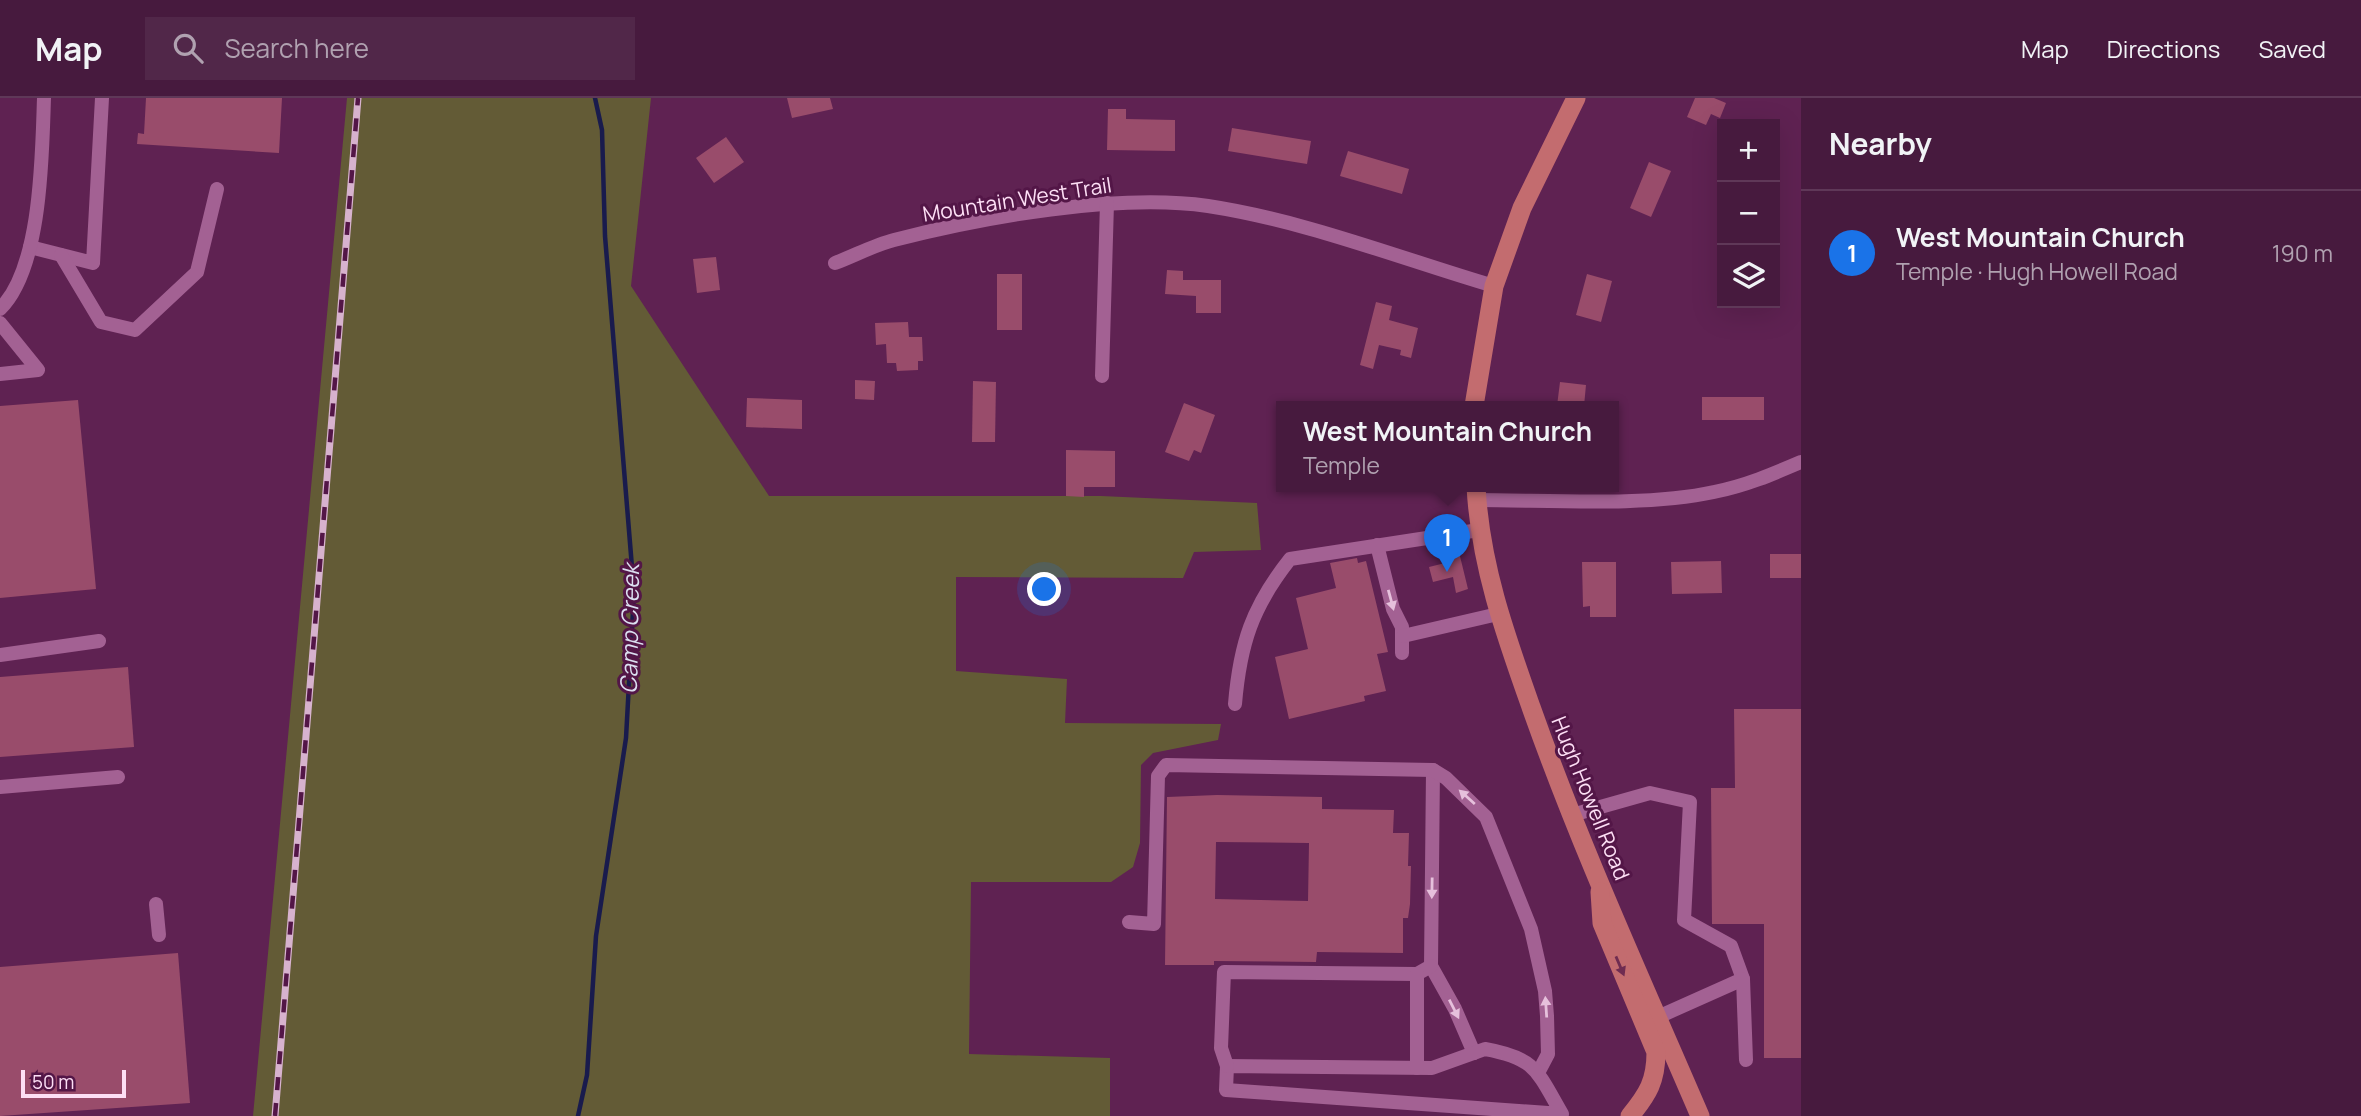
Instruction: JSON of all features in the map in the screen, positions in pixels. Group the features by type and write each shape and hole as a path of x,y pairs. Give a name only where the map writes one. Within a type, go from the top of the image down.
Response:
{"main road":[{"path":"1475,401 1493,286 1522,208 1576,98"},
{"name":"Hugh Howell Road","path":"1476,493 1479,530 1498,614 1572,815 1700,1116"},
{"path":"1598,877 1602,923 1656,1052 1656,1075 1650,1091 1630,1116"}],"street":[{"path":"1,304 30,247 41,164 44,98"},
{"path":"30,247 93,263 102,98"},
{"path":"61,255 101,323 135,330 197,272 217,189"},
{"path":"1102,376 1107,203"},
{"name":"Mountain West Trail","path":"835,263 892,241 1015,216 1107,203 1206,206 1269,217 1493,286"},
{"path":"0,323 38,370 0,374"},
{"path":"1476,493 1655,499 1712,493 1752,482 1801,462"},
{"path":"1235,704 1241,650 1262,599 1290,559 1479,530"},
{"path":"1377,545 1393,609 1403,636 1402,653"},
{"path":"1403,636 1498,614"},
{"path":"0,655 99,641"},
{"path":"1129,922 1154,924 1158,776 1166,765 1433,771 1446,778 1486,817 1531,929 1545,991 1547,1016 1548,1054 1538,1073"},
{"path":"1433,771 1430,966 1455,1009 1474,1053"},
{"path":"0,787 118,777"},
{"path":"1572,815 1650,793 1690,802 1684,920 1731,946 1743,979 1746,1060"},
{"path":"156,904 159,935"},
{"path":"1430,966 1417,974 1224,972 1222,1048 1227,1066 1226,1090 1567,1115"},
{"path":"1417,974 1417,1068"},
{"path":"1658,1017 1743,979"},
{"path":"1227,1066 1432,1068 1485,1049 1517,1055 1538,1073 1567,1115"}],"shaded area":[{"path":"347,98 651,98 631,286 769,496 1101,496 1257,503 1261,550 1194,552 1183,578 956,577 956,671 1067,679 1065,723 1221,724 1218,740 1153,753 1141,765 1140,843 1133,867 1111,882 971,882 969,1054 1110,1058 1110,1116 253,1116"}],"building":[{"path":"146,98 282,98 279,153 137,144 138,133 144,134"},
{"path":"787,98 830,98 833,109 792,118"},
{"path":"1695,98 1714,98 1726,103 1720,118 1711,114 1706,125 1687,117"},
{"path":"1108,109 1126,109 1126,119 1175,120 1175,151 1107,150"},
{"path":"1232,128 1311,141 1307,164 1228,151"},
{"path":"726,137 744,162 714,183 696,158"},
{"path":"1348,151 1409,169 1402,194 1340,176"},
{"path":"1649,162 1671,171 1651,217 1630,208"},
{"path":"716,257 720,290 697,293 693,259"},
{"path":"1167,270 1183,271 1183,280 1221,280 1221,313 1196,313 1196,296 1165,294"},
{"path":"997,274 1022,274 1022,330 997,330"},
{"path":"1587,274 1612,281 1601,322 1576,315"},
{"path":"1376,302 1392,306 1389,320 1418,328 1411,358 1400,355 1401,350 1379,345 1373,369 1360,365"},
{"path":"908,322 909,337 922,337 923,361 918,361 918,370 897,371 896,363 887,363 886,344 876,345 875,323"},
{"path":"855,380 875,381 874,400 855,399"},
{"path":"973,381 996,382 995,442 972,442"},
{"path":"1560,382 1586,385 1584,401 1558,401"},
{"path":"1702,397 1764,397 1764,420 1702,420"},
{"path":"747,398 802,400 802,429 746,427"},
{"path":"78,400 96,589 0,598 0,406"},
{"path":"1184,403 1215,415 1201,453 1194,450 1189,461 1165,452"},
{"path":"1066,450 1115,451 1115,487 1084,487 1084,497 1066,496"},
{"path":"1457,544 1468,589 1456,593 1453,577 1433,582 1429,567 1449,562 1445,547"},
{"path":"1770,554 1801,554 1801,578 1770,578"},
{"path":"1357,558 1358,563 1366,561 1388,652 1377,654 1386,691 1364,696 1365,701 1289,719 1275,657 1308,649 1296,598 1336,588 1330,563"},
{"path":"1721,561 1722,593 1672,594 1671,562"},
{"path":"1582,562 1616,562 1616,617 1590,617 1590,606 1583,607"},
{"path":"128,667 134,747 0,757 0,677"},
{"path":"1734,709 1801,709 1801,1058 1764,1058 1764,924 1712,924 1711,788 1735,788"},
{"path":"1167,797 1322,797 1322,809 1394,810 1393,833 1409,833 1410,904 1408,918 1403,918 1403,953 1317,952 1316,962 1214,961 1214,965 1165,965","holes":["1216,842 1309,843 1308,901 1215,899"]},
{"path":"178,953 190,1103 0,1116 0,967"}],"waterway":[{"name":"Camp Creek","path":"578,1116 587,1075 596,936 626,738 634,592 605,236 602,130 595,98"}],"railway":[{"path":"275,1116 358,98"}],"place":[{"name":"West Mountain Church","path":"1447,572"}]}
